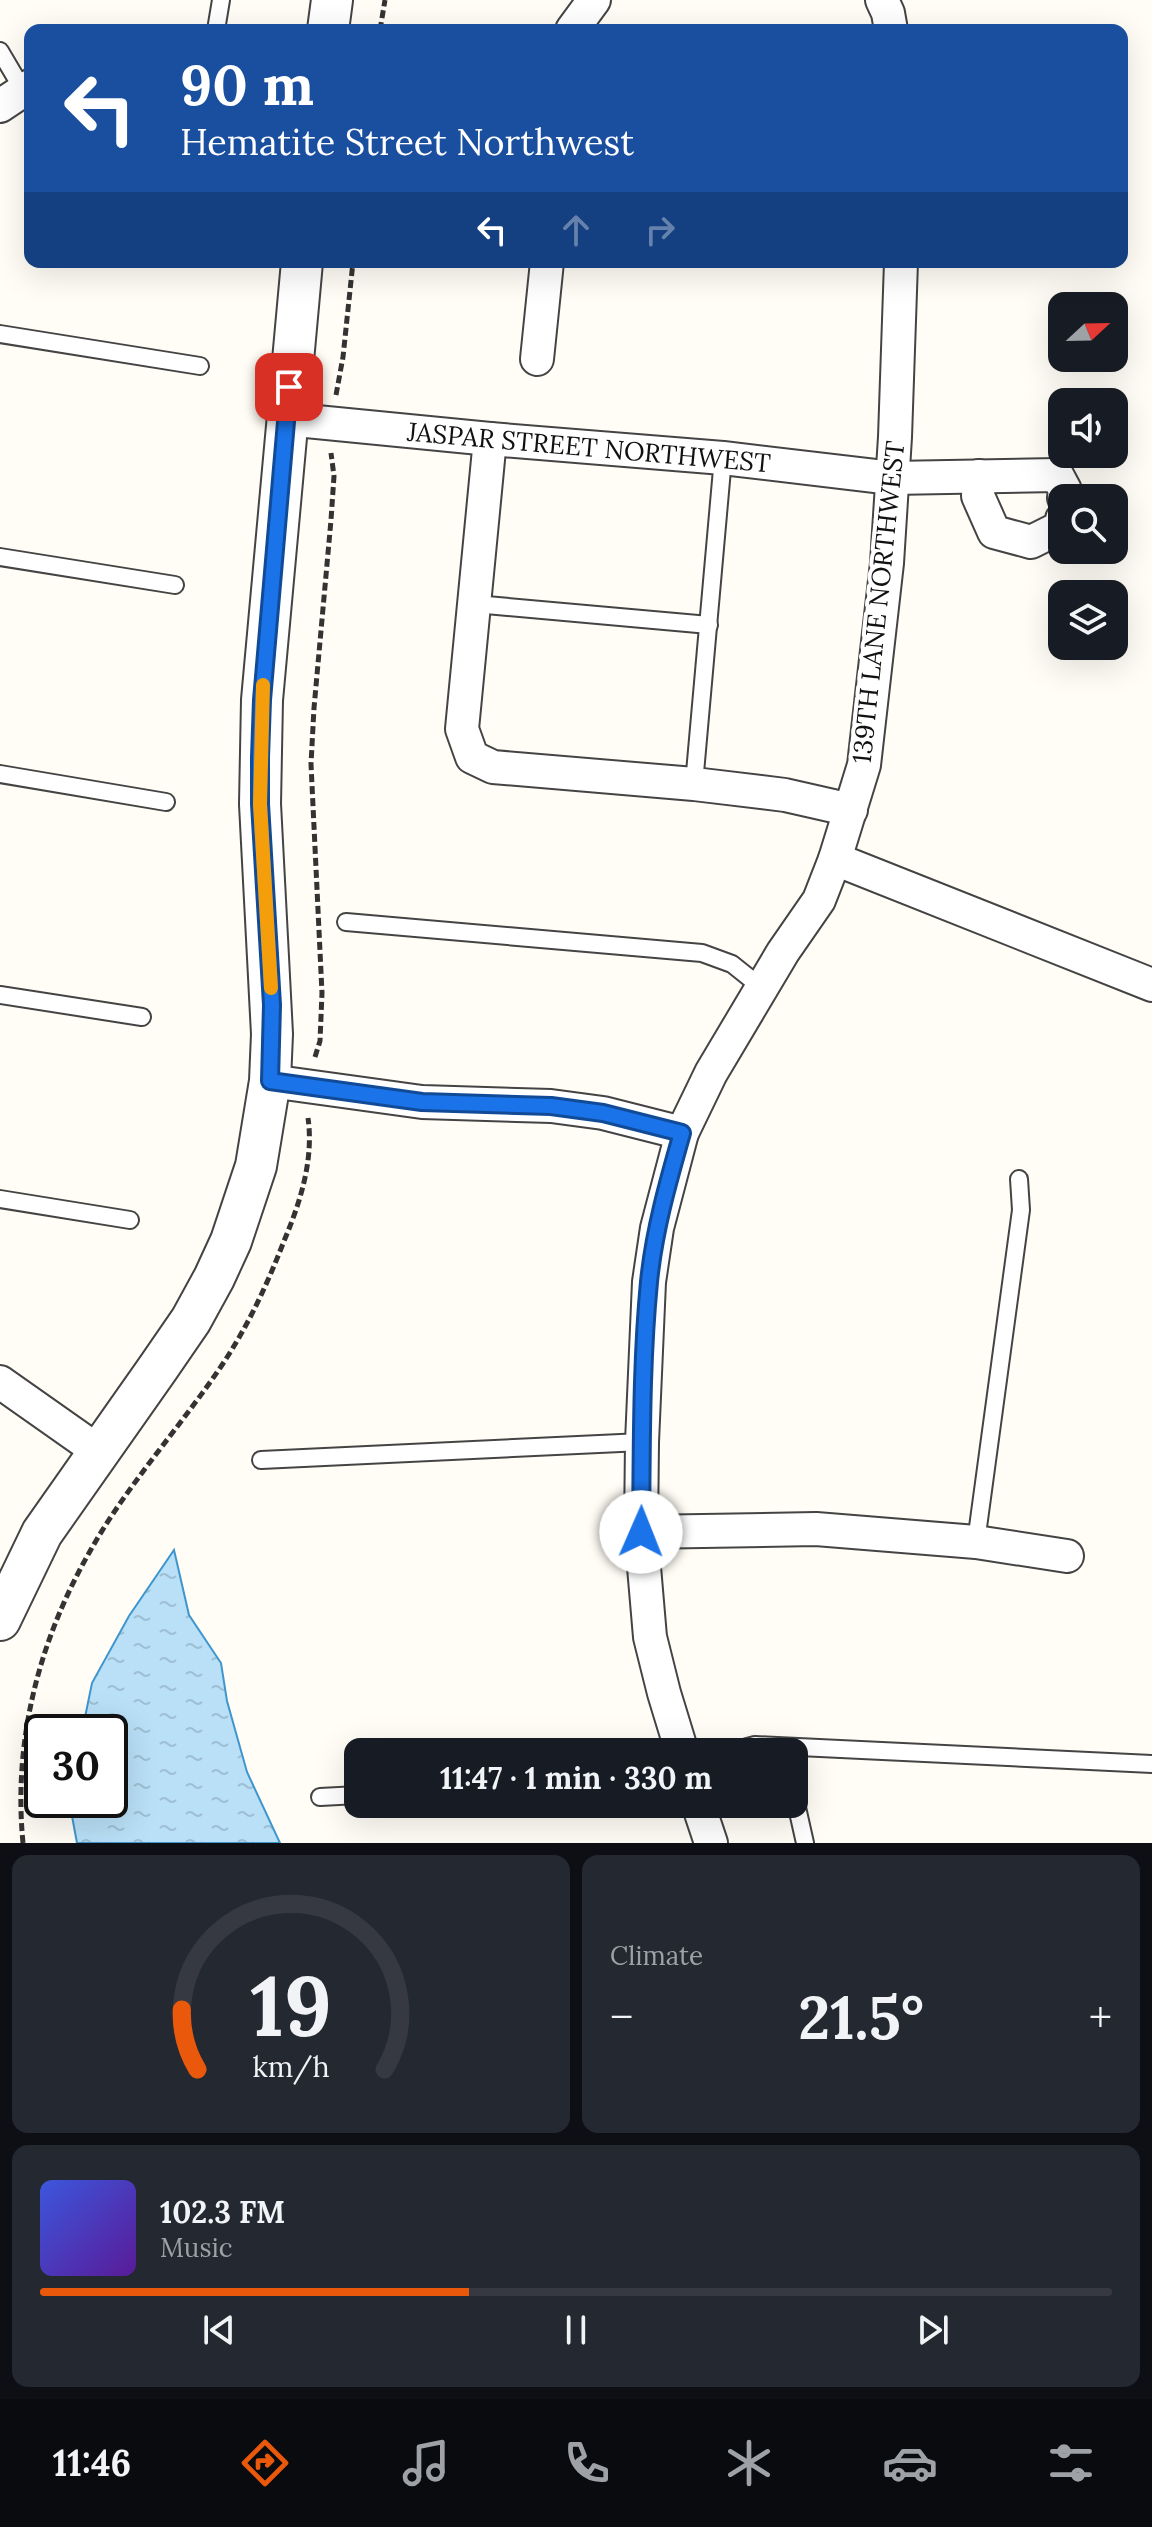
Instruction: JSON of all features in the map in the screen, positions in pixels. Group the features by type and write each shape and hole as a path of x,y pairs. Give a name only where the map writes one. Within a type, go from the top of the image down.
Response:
{"street":[{"path":"329,24 332,0"},
{"path":"576,24 594,0"},
{"path":"882,0 890,24"},
{"path":"0,1620 42,1533 191,1320 231,1241 256,1166 270,1081 272,1005 260,804 262,700 301,268"},
{"path":"537,359 546,268"},
{"name":"139TH LANE NORTHWEST","path":"678,1738 650,1637 641,1532 649,1282 657,1228 682,1133 711,1073 819,900 864,765 887,563 901,268"},
{"name":"JASPAR STREET NORTHWEST","path":"286,419 723,458 892,478 1057,475 1062,484"},
{"path":"490,439 462,729 472,757 493,767 694,784 785,795 851,810"},
{"path":"979,476 978,496 994,532 1031,542 1048,534"},
{"path":"835,859 1152,985"},
{"path":"270,1081 422,1102 551,1106 603,1113 682,1133"},
{"path":"0,1382 98,1451"},
{"path":"641,1532 816,1529 976,1542 1067,1556"},
{"path":"703,1818 711,1843"}],"lane":[{"path":"217,24 221,0"},
{"path":"0,51 18,94"},
{"path":"0,334 200,366"},
{"path":"694,784 723,458"},
{"path":"0,557 175,585"},
{"path":"475,604 709,625"},
{"path":"0,774 166,802"},
{"path":"346,922 702,953 732,964 762,988"},
{"path":"0,995 142,1017"},
{"path":"976,1542 1021,1210 1019,1179"},
{"path":"0,1199 130,1220"},
{"path":"261,1460 642,1442"},
{"path":"808,1750 1152,1764"},
{"path":"320,1797 344,1796"},
{"path":"799,1818 805,1843"}],"path":[{"path":"381,24 385,0"},
{"path":"313,1062 320,1041 322,993 311,764 334,476 331,444 352,268"},
{"path":"23,1843 20,1796 27,1717 52,1632 88,1554 113,1513 196,1402 254,1311 295,1215 310,1154 307,1109"}],"water":[{"path":"174,1550 189,1615 221,1663 227,1701 247,1772 280,1843 77,1843 72,1818 128,1818 128,1714 86,1714 92,1683 129,1616"}],"slow traffic":[{"path":"263,685 260,804 271,988"}],"route":[{"path":"289,387 262,700 260,757 272,1005 270,1081 422,1102 551,1106 603,1113 682,1133 657,1228 649,1282 641,1532"}]}
